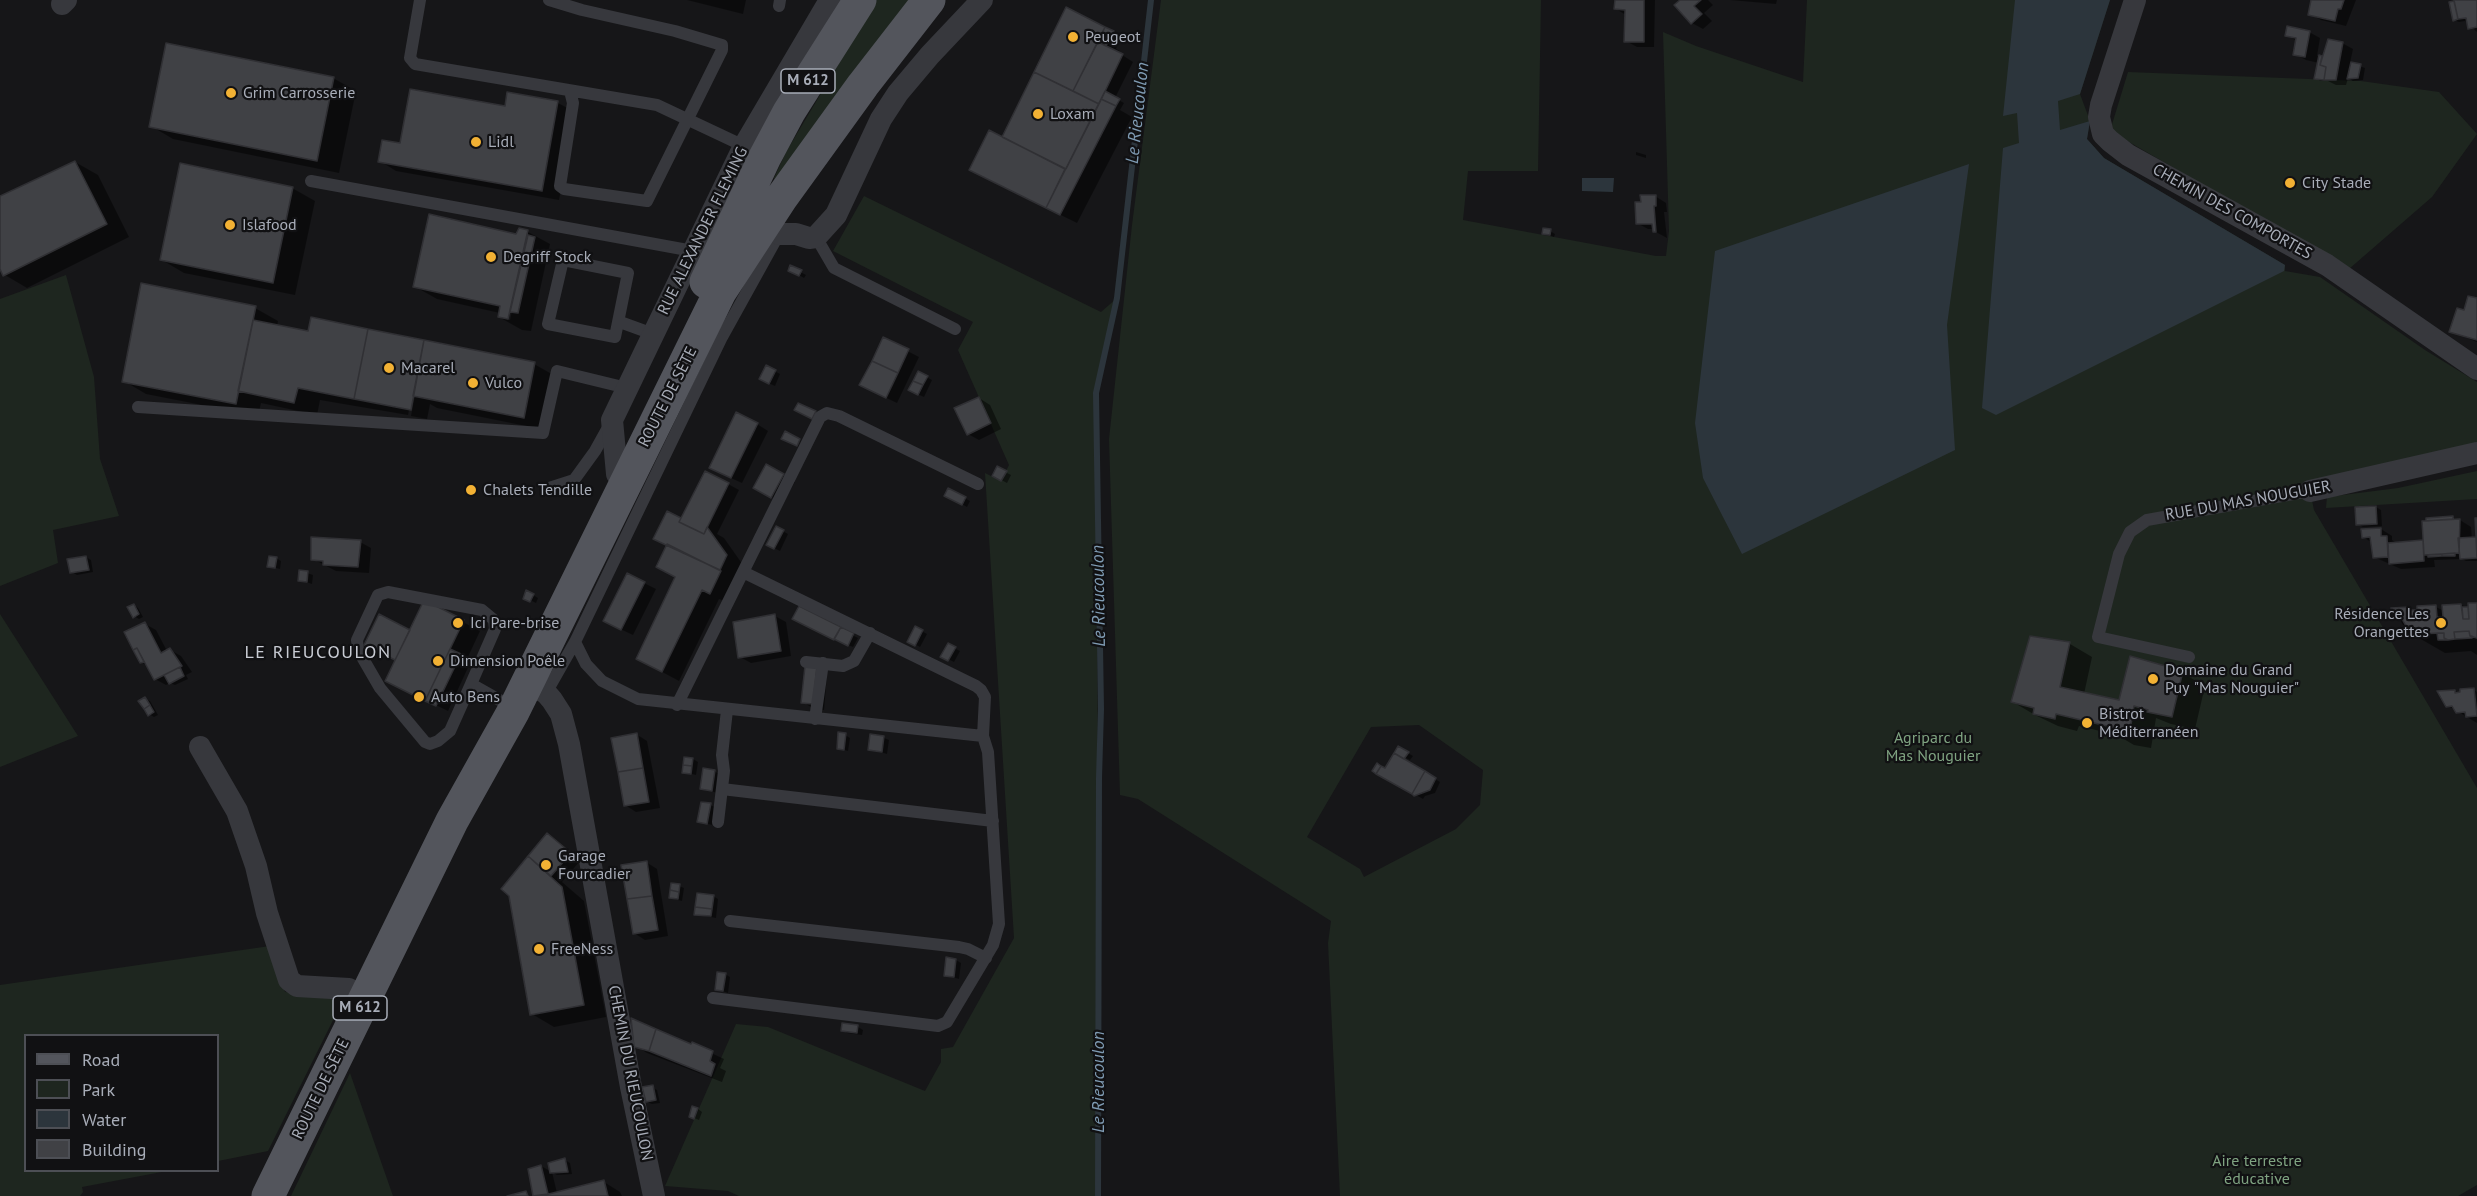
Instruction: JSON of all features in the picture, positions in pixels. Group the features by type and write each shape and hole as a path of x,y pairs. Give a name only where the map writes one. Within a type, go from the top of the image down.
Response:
{"main road":[{"name":"ROUTE DE SÈTE","path":"525,693 754,152 789,112 860,0"},
{"name":"ROUTE DE SÈTE","path":"268,1196 452,821 525,693 720,292 788,224 900,37 929,0"},
{"name":"M 612","path":"900,37 920,32 950,0"}],"street":[{"name":"RUE ALEXANDER FLEMING","path":"612,420 693,251 754,152 830,0"},
{"path":"754,152 769,172 763,184 761,199 788,224 836,215 881,119 898,93 982,0"},
{"name":"CHEMIN DES COMPORTES","path":"2135,0 2098,117 2103,134 2128,155 2327,265 2477,369"},
{"path":"612,420 617,474"},
{"name":"RUE DU MAS NOUGUIER","path":"2310,491 2477,453"},
{"name":"CHEMIN DU RIEUCOULON","path":"525,693 561,714 631,1087 654,1196"},
{"path":"200,747 237,811 256,866 267,913 289,980 297,986 349,989 365,998"}],"lane":[{"path":"420,0 410,58 416,64 657,105 754,152"},
{"path":"549,0 722,45 722,50 647,201 564,189 560,186 573,104 570,91"},
{"path":"311,181 693,251"},
{"path":"471,684 525,693 575,642 722,337 788,224 834,268 955,329"},
{"path":"563,260 628,273 620,322 615,338 548,324 563,260"},
{"path":"620,322 653,334"},
{"path":"138,407 543,433 557,372 627,388"},
{"path":"678,705 819,417 827,413 839,416 978,484"},
{"path":"546,489 574,480 595,451 612,420"},
{"name":"RUE DU MAS NOUGUIER","path":"2189,657 2098,637 2119,554 2130,532 2147,520 2310,491"},
{"path":"714,998 938,1026 947,1022 986,958 993,945 999,924 988,752 983,736 985,696 976,686 743,572"},
{"path":"388,592 482,610 494,620 495,629 471,684 450,731 438,741 430,744 425,742 380,688 358,650 357,640 378,596 388,592"},
{"path":"806,662 843,666 854,661 870,633"},
{"path":"575,642 586,664 602,681 638,699 983,736"},
{"path":"815,719 823,663"},
{"path":"718,822 724,771 722,755 727,710"},
{"path":"722,789 993,821"},
{"path":"730,921 959,947 986,958"}],"green space":[{"path":"873,0 912,0 777,189 774,178 786,152 838,65"},
{"name":"Agriparc du Mas Nouguier","path":"1161,0 1541,0 1538,171 1468,171 1463,220 1666,256 1669,231 1663,32 1696,46 1803,82 1807,0 2110,0 2080,94 2090,121 2087,139 2104,158 2285,265 2285,271 2320,277 2425,350 2477,382 2477,446 2310,491 2314,510 2477,788 2477,1185 2458,1196 1340,1196 1328,943 1331,921 1138,799 1120,795 1109,439 1132,225","holes":["1419,725 1483,770 1480,805 1456,829 1364,877 1360,869 1307,837 1371,727"]},
{"path":"2128,72 2361,81 2439,92 2477,134 2432,197 2349,269 2110,131"},
{"path":"864,196 1101,312 1117,298 1096,394 1098,784 1096,1196 739,1196 728,1191 665,1186 736,1024 768,1027 925,1091 941,1062 941,1049 953,1047 1014,938 985,473 1001,481 1009,465 958,350 973,322 833,251"},
{"path":"66,275 94,377 100,459 119,516 53,530 58,563 0,586 0,299"},
{"path":"2477,471 2477,499 2326,508 2327,497 2398,488"},
{"path":"0,614 78,736 0,767"},
{"path":"270,946 285,992 346,994 268,1151 219,1161 219,1034 24,1034 24,1172 162,1172 82,1187 83,1192 80,1196 0,1196 0,985"},
{"path":"350,1073 393,1196 291,1196"}],"water":[{"path":"2015,0 2110,0 2080,94 2058,101 2060,130 2090,121 2087,139 2104,158 2285,265 2284,271 1996,415 1982,408 2003,148 2019,143 2017,113 2003,116"},
{"path":"1969,164 1947,325 1955,450 1742,554 1703,478 1695,423 1715,251"},
{"path":"1582,178 1614,178 1613,192 1582,191"}],"building":[{"path":"1615,0 1644,0 1644,42 1624,42 1625,10 1614,9"},
{"path":"1680,0 1701,0 1694,6 1702,14 1691,24 1674,5"},
{"path":"2311,0 2344,0 2341,9 2338,9 2335,21 2308,15"},
{"path":"2454,0 2477,0 2477,27 2468,29 2466,18 2458,19"},
{"path":"2454,1 2458,19 2453,21 2449,2"},
{"path":"1066,7 1105,27 1073,91 1034,72"},
{"path":"2287,26 2310,31 2305,57 2293,55 2296,38 2285,36"},
{"path":"1105,27 1114,31 1106,46 1098,42"},
{"path":"2328,39 2343,42 2336,80 2324,80 2326,67 2320,65"},
{"path":"1098,42 1123,54 1099,104 1073,91"},
{"path":"166,43 334,77 317,161 149,127"},
{"path":"2319,55 2322,56 2320,65 2326,67 2324,80 2314,79"},
{"path":"2351,62 2361,64 2358,78 2347,79"},
{"path":"1034,72 1099,104 1066,169 1002,137"},
{"name":"Lidl","path":"410,89 505,106 507,92 558,101 542,191 378,162 382,140 400,143"},
{"path":"1105,91 1120,99 1116,106 1101,99"},
{"path":"1101,99 1116,106 1060,215 1046,208"},
{"path":"989,130 1065,169 1046,208 969,170"},
{"path":"75,161 107,224 3,276 0,269 0,196"},
{"path":"180,163 293,187 273,283 160,260"},
{"path":"1640,195 1656,195 1656,206 1654,206 1656,232 1653,232 1652,224 1636,224 1635,202 1641,202"},
{"path":"429,214 516,234 519,228 528,230 508,319 498,317 500,306 413,287"},
{"path":"1543,228 1551,229 1550,235 1542,234"},
{"path":"528,235 535,237 518,313 510,312"},
{"path":"790,265 802,270 799,276 788,271"},
{"path":"141,283 256,306 236,404 122,382"},
{"path":"2468,296 2477,298 2477,340 2449,332 2457,308 2464,310"},
{"path":"311,317 368,329 354,399 298,388 294,403 238,391 253,320 308,331"},
{"name":"Macarel","path":"368,329 424,340 411,410 354,399"},
{"path":"883,337 909,349 898,373 872,361"},
{"name":"Vulco","path":"424,340 535,362 524,418 413,396"},
{"path":"872,361 898,373 886,398 859,385"},
{"path":"766,365 776,370 769,384 759,379"},
{"path":"918,371 928,376 923,385 913,381"},
{"path":"913,381 923,385 918,395 908,390"},
{"path":"979,397 991,423 967,435 954,408"},
{"path":"798,403 816,411 812,419 794,410"},
{"path":"736,412 758,423 731,478 709,468"},
{"path":"785,431 800,439 797,446 781,439"},
{"path":"766,464 784,474 771,498 753,488"},
{"path":"997,466 1007,471 1001,481 992,476"},
{"path":"705,471 729,483 704,534 679,522"},
{"path":"948,488 966,497 962,505 944,496"},
{"path":"2376,506 2377,524 2356,525 2355,507"},
{"path":"667,511 681,518 679,522 704,534 707,527 727,555 720,570 653,539"},
{"path":"2453,516 2453,519 2426,521 2426,518"},
{"path":"2475,518 2477,518 2477,552 2476,537"},
{"path":"2460,519 2459,553 2424,555 2422,521"},
{"path":"776,526 784,530 774,549 766,545"},
{"path":"2381,528 2381,536 2387,536 2388,557 2373,558 2370,537 2362,538 2361,529"},
{"path":"311,537 361,540 358,567 323,565 323,561 311,560"},
{"path":"2476,537 2477,558 2460,559 2458,538"},
{"path":"2423,540 2424,561 2389,564 2388,543"},
{"path":"667,544 721,571 710,594 702,590 662,672 636,659 675,577 656,567"},
{"path":"2455,553 2455,556 2442,556 2442,554"},
{"path":"2442,554 2442,556 2428,557 2428,555"},
{"path":"86,556 89,570 70,573 67,559"},
{"path":"269,556 277,557 275,568 267,567"},
{"path":"299,570 308,571 307,582 298,581"},
{"path":"627,573 645,582 621,630 603,621"},
{"path":"526,590 534,594 530,602 523,599"},
{"path":"424,600 464,620 425,701 385,681"},
{"name":"Résidence Les Orangettes","path":"2468,603 2477,603 2477,638 2470,636 2469,631 2454,632 2455,639 2448,640 2444,638 2444,633 2411,634 2410,626 2406,626 2402,619 2398,619 2391,608 2410,607 2410,610 2417,610 2417,606 2436,605 2437,617 2443,617 2442,605 2461,604 2463,619 2469,619"},
{"path":"134,604 139,614 133,618 127,607"},
{"path":"799,606 841,627 834,640 792,619"},
{"path":"2462,607 2468,607 2469,619 2463,619"},
{"path":"379,614 410,630 395,660 364,645"},
{"path":"775,614 781,651 738,658 733,622"},
{"path":"145,622 161,653 170,648 182,666 154,680 137,648 133,650 124,632"},
{"path":"915,626 923,630 915,646 907,642"},
{"path":"841,627 854,633 848,646 834,639"},
{"path":"2469,631 2472,638 2455,639 2454,632"},
{"path":"2437,633 2444,633 2444,638 2448,640 2438,640"},
{"name":"Domaine du Grand Puy \"Mas Nouguier\"","path":"2030,636 2070,642 2060,687 2119,700 2130,656 2183,671 2172,717 2147,712 2148,710 2134,706 2129,737 2110,733 2111,727 2056,714 2055,719 2033,714 2034,708 2011,702"},
{"path":"948,643 956,647 948,661 940,657"},
{"path":"137,648 144,662 140,663 133,650"},
{"path":"450,649 461,654 436,706 425,701"},
{"path":"805,666 817,667 813,704 801,703"},
{"path":"180,667 184,676 169,684 164,675"},
{"path":"2474,688 2477,716 2466,717 2465,712 2456,713 2452,706 2446,707 2437,691 2455,690 2455,693 2460,692 2460,689"},
{"path":"145,697 150,705 144,709 138,701"},
{"path":"150,705 154,712 148,716 144,709"},
{"path":"838,732 846,733 844,750 837,749"},
{"path":"637,733 643,768 618,772 611,738"},
{"path":"870,734 884,736 882,752 868,750"},
{"path":"1398,746 1409,752 1404,759 1394,753"},
{"path":"1394,753 1425,771 1412,794 1376,774 1381,766 1385,768"},
{"path":"684,757 693,758 692,766 683,765"},
{"path":"1377,763 1381,766 1376,774 1372,771"},
{"path":"683,765 692,766 691,774 682,773"},
{"path":"643,768 649,802 624,806 618,772"},
{"path":"703,768 715,770 712,791 700,789"},
{"path":"1425,771 1436,778 1430,790 1414,796 1412,794"},
{"path":"701,802 711,803 707,824 697,822"},
{"path":"547,833 571,853 551,876 528,856"},
{"path":"528,856 562,887 584,1005 530,1015 509,896 501,889"},
{"path":"647,861 652,896 627,899 621,865"},
{"path":"671,883 680,884 679,892 670,890"},
{"path":"670,890 679,892 678,899 669,898"},
{"path":"697,893 714,895 712,909 695,907"},
{"path":"652,896 658,930 633,934 627,899"},
{"path":"695,907 712,909 711,916 694,915"},
{"path":"946,957 956,959 954,977 944,976"},
{"path":"717,972 726,973 723,991 715,990"},
{"path":"631,1018 656,1029 649,1051 634,1047"},
{"path":"842,1023 858,1025 857,1033 841,1031"},
{"path":"656,1029 713,1051 710,1061 715,1064 711,1076 649,1051"},
{"path":"653,1085 656,1100 646,1102 642,1087"},
{"path":"692,1106 698,1108 694,1119 689,1117"},
{"path":"565,1158 568,1172 550,1173 548,1163"},
{"path":"541,1165 548,1194 533,1196 528,1169"},
{"path":"604,1180 608,1196 541,1196"},
{"path":"526,1191 528,1196 507,1196"}],"waterway":[{"name":"Le Rieucoulon","path":"1098,1196 1101,709 1096,393 1117,298 1151,0"}],"place":[{"name":"Peugeot","path":"1073,37"},
{"name":"Grim Carrosserie","path":"231,93"},
{"name":"Loxam","path":"1038,114"},
{"name":"Lidl","path":"476,142"},
{"name":"City Stade","path":"2290,183"},
{"name":"Islafood","path":"230,225"},
{"name":"Degriff Stock","path":"491,257"},
{"name":"Macarel","path":"389,368"},
{"name":"Vulco","path":"473,383"},
{"name":"Chalets Tendille","path":"471,490"},
{"name":"Ici Pare-brise","path":"458,623"},
{"name":"Résidence Les Orangettes","path":"2441,623"},
{"name":"Dimension Poêle","path":"438,661"},
{"name":"Domaine du Grand Puy \"Mas Nouguier\"","path":"2153,679"},
{"name":"Auto Bens","path":"419,697"},
{"name":"Bistrot Méditerranéen","path":"2087,723"},
{"name":"Garage Fourcadier","path":"546,865"},
{"name":"FreeNess","path":"539,949"}],"district":[{"name":"LE RIEUCOULON","path":"318,653"}],"park label":[{"name":"Aire terrestre éducative","path":"2257,1170"}]}
